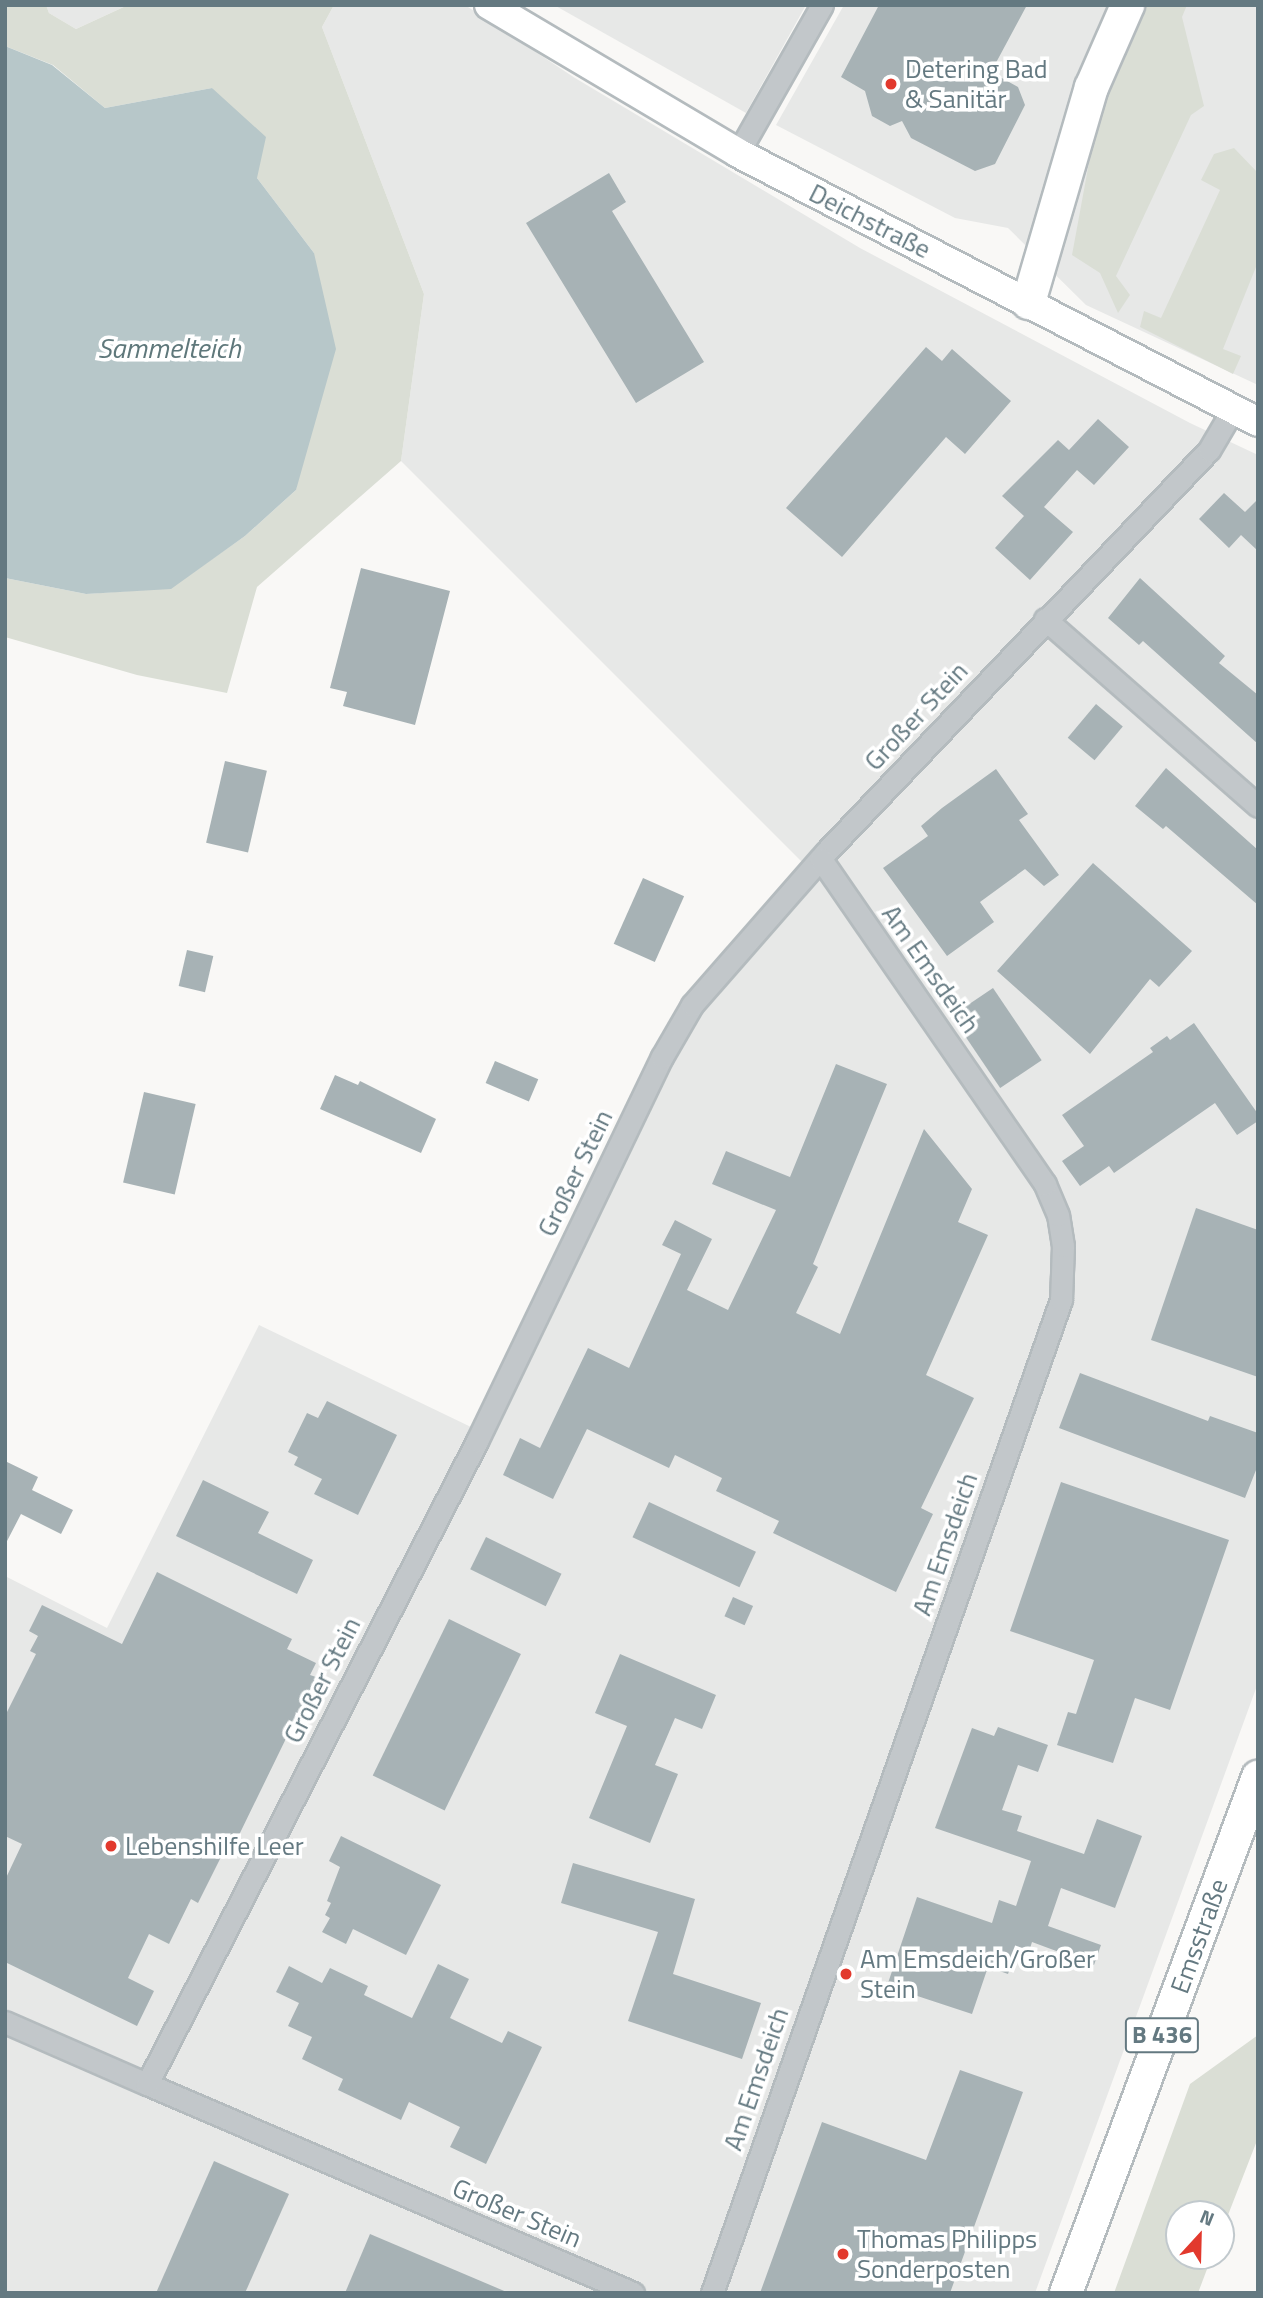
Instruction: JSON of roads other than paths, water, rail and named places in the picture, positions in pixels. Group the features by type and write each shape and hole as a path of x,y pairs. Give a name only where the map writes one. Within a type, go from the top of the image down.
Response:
{"highway":[{"path":"1028,302 1091,87 1127,5"}],"main road":[{"name":"Deichstraße","path":"489,5 738,153 1028,302 1232,411 1258,422"},
{"name":"Emsstraße","path":"1066,2293 1258,1777"}],"street":[{"path":"738,153 822,5"},
{"name":"Großer Stein","path":"147,2084 477,1441 662,1057 692,1005 821,859 1045,619 1209,450 1232,411"},
{"path":"1045,619 1258,806"},
{"name":"Am Emsdeich","path":"712,2293 1061,1300 1063,1246 1058,1215 1045,1184 821,859"},
{"name":"Großer Stein","path":"5,2022 633,2293"}],"water":[{"name":"Sammelteich","path":"5,46 52,65 105,108 212,88 266,137 257,178 314,253 336,349 296,490 245,536 171,589 86,594 5,578"}],"place":[{"name":"Detering Bad & Sanitär","path":"891,84"},
{"name":"Lebenshilfe Leer","path":"111,1846"},
{"name":"Am Emsdeich/Großer Stein","path":"846,1974"},
{"name":"Thomas Philipps Sonderposten","path":"843,2254"}]}
